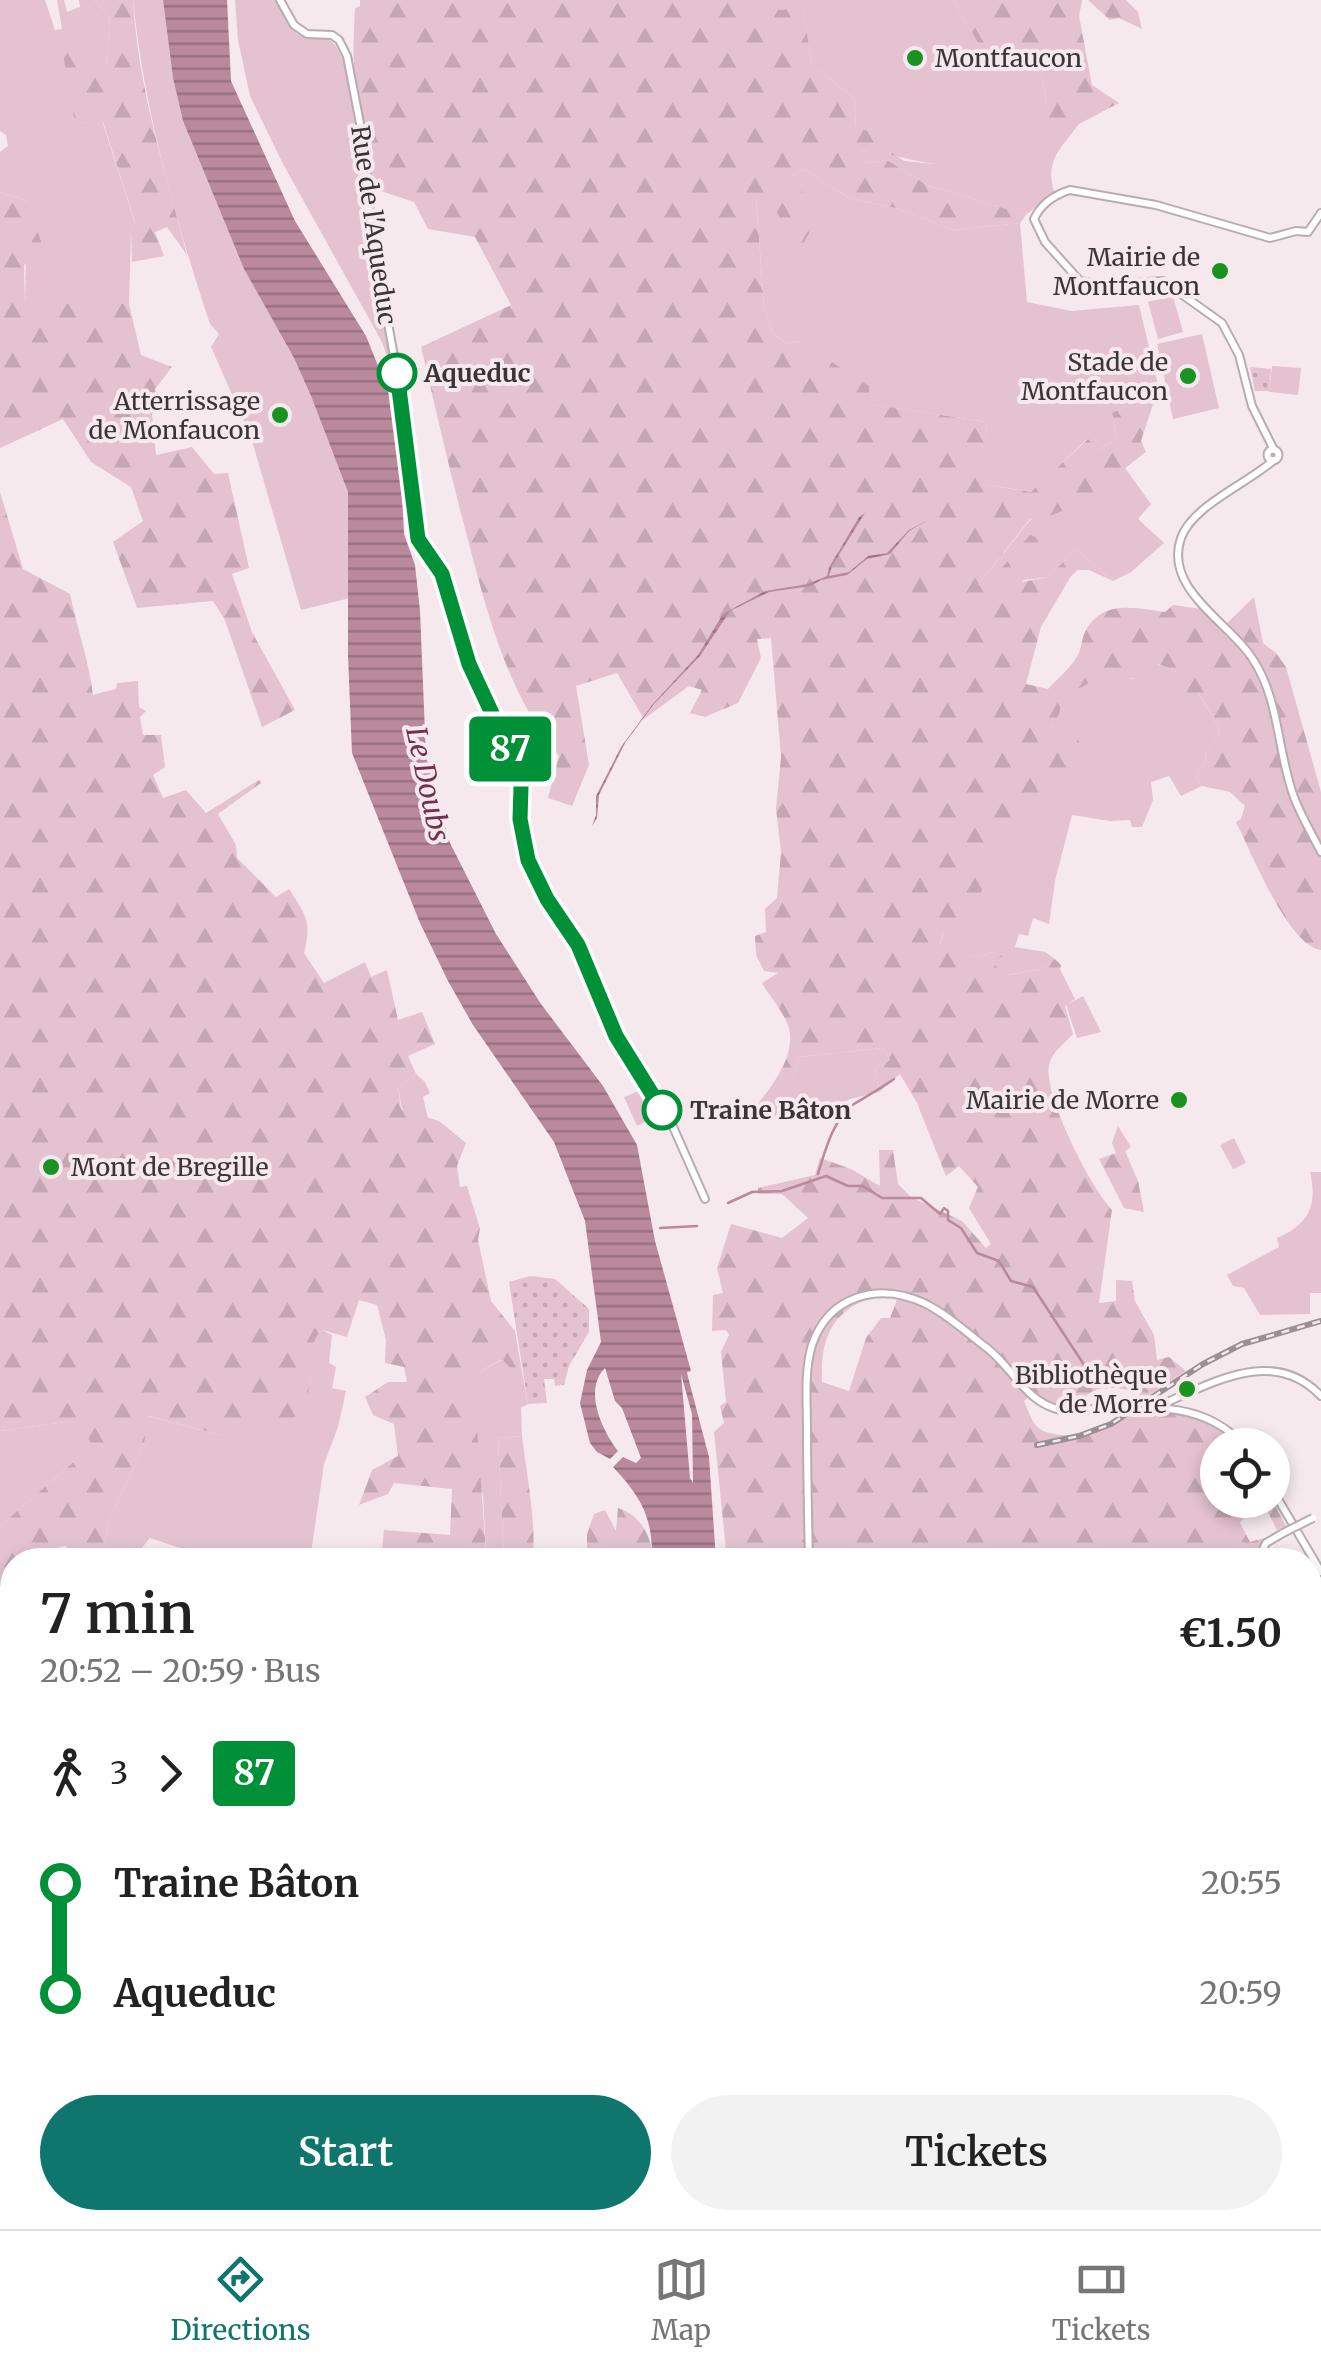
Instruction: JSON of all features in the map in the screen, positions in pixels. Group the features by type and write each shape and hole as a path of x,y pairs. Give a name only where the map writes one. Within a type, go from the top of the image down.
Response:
{"street":[{"name":"Rue de l'Aqueduc","path":"280,0 294,26 307,34 332,35 347,56 364,144 371,229 397,373 418,539 442,574 469,664 517,767 520,819 528,860 547,899 578,945 616,1036 670,1120 705,1199"},
{"path":"1321,213 1308,232 1270,238 1156,205 1070,190 1050,200 1034,219 1045,242 1080,281 1163,281 1222,323 1238,355 1271,455 1256,476 1198,513 1182,536 1179,562 1182,574 1203,606 1252,656 1269,689 1294,797 1321,852"},
{"path":"808,1548 808,1364 817,1334 837,1308 868,1293 891,1292 940,1313 997,1356 1029,1394 1045,1406 1061,1410 1182,1409 1225,1428"},
{"path":"1152,1408 1241,1373 1273,1370 1295,1376 1321,1396"},
{"path":"1264,1548 1317,1515"},
{"path":"1288,1518 1305,1548"}],"green space":[{"path":"0,0 45,0 55,30 62,29 57,0 64,0 67,12 80,7 79,0 94,0 110,18 106,66 75,123 102,121 135,223 131,230 129,304 25,304 27,201 0,192 0,152 8,146 6,135 0,131"},
{"path":"94,0 133,0 146,97 187,255 167,227 155,232 164,256 132,262 131,230 135,222 103,122 75,123 63,54 71,50 82,68 93,62 106,65 110,18"},
{"name":"Atterrissage de Monfaucon","path":"133,0 163,0 183,121 244,269 311,396 348,492 350,598 301,610 251,437 211,347 219,334 205,309 161,156 144,79"},
{"path":"235,0 276,0 297,34 329,40 342,58 352,55 372,188 368,236 392,361 389,362 382,342 282,162 250,96 238,40"},
{"path":"360,0 777,0 779,10 803,7 812,65 854,98 856,127 937,155 936,164 858,150 868,163 887,160 927,185 1026,215 1020,223 954,230 895,208 849,198 804,169 791,176 814,207 800,201 809,233 799,252 769,198 756,198 764,306 773,334 788,344 799,341 869,386 869,404 987,422 981,484 1031,492 1088,439 1098,450 1117,438 1112,413 1159,389 1160,399 1153,404 1141,441 1146,452 1076,504 1030,519 978,585 989,583 1030,535 1056,545 1022,582 1048,577 1076,549 1113,581 1089,570 1078,570 1071,576 1041,627 1026,684 1048,689 1069,668 1079,653 1086,630 1102,614 1121,608 1165,612 1173,605 1201,609 1221,629 1254,597 1263,643 1286,667 1321,792 1321,950 1308,945 1296,932 1272,895 1236,822 1245,806 1230,792 1202,786 1196,776 1219,728 1198,692 1194,704 1182,699 1192,677 1158,664 1147,676 1093,681 1063,697 1050,728 1070,730 1101,770 1096,777 1052,778 1040,800 1023,799 965,928 944,931 939,945 975,957 993,952 1003,956 991,962 1008,975 1041,969 1055,959 1061,965 1075,999 1065,1006 1073,1034 1053,1056 1049,1079 1070,1140 1112,1210 1099,1303 1116,1301 1116,1280 1132,1281 1135,1301 1154,1335 1157,1360 1169,1357 1186,1371 1141,1400 1138,1392 1107,1388 1068,1407 1052,1405 1032,1393 1024,1401 1033,1421 1045,1432 1074,1435 1149,1412 1176,1413 1202,1421 1214,1428 1200,1428 1200,1518 1244,1518 1240,1523 1250,1542 1264,1538 1259,1548 726,1548 714,1432 724,1423 720,1406 726,1402 721,1352 729,1335 726,1330 712,1331 713,1295 723,1293 717,1268 731,1224 782,1238 808,1218 782,1194 758,1194 758,1188 815,1175 820,1158 851,1169 880,1186 879,1150 893,1150 898,1184 911,1197 962,1221 986,1248 991,1244 969,1208 978,1187 959,1166 946,1176 917,1103 900,1074 879,1092 875,1068 890,1060 883,1048 799,1057 794,1075 781,1096 756,1106 780,1072 790,1043 786,1020 762,983 778,973 764,971 756,955 755,936 766,932 765,909 777,898 781,852 776,809 781,757 771,638 757,639 761,658 738,703 705,717 690,713 702,690 689,686 644,719 617,673 576,686 589,765 572,806 548,798 559,756 512,679 491,623 421,347 511,305 475,237 428,229 414,202 372,188 356,99 355,8 360,6","holes":["877,1296 898,1297 890,1318 881,1318 866,1338 849,1391 822,1382 823,1352 839,1317"]},
{"path":"777,0 953,0 985,55 1033,46 1018,65 1040,69 1047,104 1044,142 1065,142 1052,165 1054,192 1026,215 927,185 887,160 868,163 857,150 891,152 904,161 936,164 856,127 854,98 812,65 803,8 778,10"},
{"path":"953,0 1082,0 1079,16 1092,85 1119,103 1079,124 1065,142 1043,142 1038,107 1047,103 1040,70 1017,65 1031,47 985,55"},
{"path":"1088,0 1126,0 1138,12 1142,29 1119,18 1110,20"},
{"path":"804,169 849,198 895,208 954,230 1020,223 1027,302 1072,311 1139,305 1159,389 1112,413 1117,438 1098,450 1087,439 1032,492 980,484 987,422 868,404 825,359 799,341 788,344 773,334 764,306 756,197 799,200 811,205 791,176"},
{"path":"0,192 27,201 44,250 24,265 25,304 129,304 141,355 172,367 155,389 160,412 152,414 156,455 192,447 214,474 228,473 249,568 232,574 252,632 295,710 262,727 225,620 213,601 137,608 113,542 143,521 131,487 91,462 63,419 0,448"},
{"path":"1173,296 1183,332 1158,339 1148,302"},
{"name":"Stade de Montfaucon","path":"1202,334 1219,408 1173,419 1157,344"},
{"path":"1272,366 1301,368 1298,395 1269,392"},
{"path":"1250,367 1271,369 1269,391 1255,391"},
{"path":"1125,468 1151,504 1138,519 1164,543 1131,572 1113,581 1076,549 1048,577 977,586 1031,519 1087,496"},
{"path":"0,492 23,569 70,594 93,695 116,689 117,683 138,681 139,707 146,711 140,717 143,735 161,735 165,767 153,775 163,798 186,790 206,813 259,780 261,783 218,814 236,845 237,858 276,897 289,889 295,898 307,926 304,953 324,983 365,962 371,977 387,970 398,1020 422,1012 435,1044 408,1056 416,1074 398,1087 401,1109 439,1121 466,1143 457,1166 460,1187 467,1186 480,1229 478,1240 491,1301 515,1331 524,1383 503,1360 483,1370 454,1396 477,1427 486,1548 382,1548 384,1530 450,1535 452,1489 394,1483 388,1494 359,1505 372,1470 398,1456 394,1424 373,1415 365,1397 388,1382 407,1382 404,1367 385,1363 386,1340 377,1305 359,1300 347,1337 322,1330 317,1336 312,1349 310,1385 298,1416 220,1435 149,1416 144,1444 109,1521 103,1548 0,1548 0,1526 91,1442 72,1421 0,1431"},
{"path":"1157,664 1193,677 1183,699 1197,691 1219,728 1196,776 1202,786 1181,796 1169,776 1151,782 1153,800 1142,827 1132,827 1130,820 1072,815 1055,881 1049,924 1033,918 1028,936 1019,934 1015,947 1045,952 1055,959 1041,969 1007,975 990,961 1001,956 993,952 975,957 939,946 944,931 965,927 1062,697 1093,681 1111,681 1119,675 1133,679"},
{"path":"1083,996 1101,1032 1077,1038 1066,1005"},
{"path":"883,1048 890,1060 875,1068 879,1092 850,1099 810,1123 807,1117 764,1117 756,1106 781,1096 799,1057"},
{"path":"416,1074 430,1093 423,1097 428,1119 402,1109 398,1087"},
{"path":"639,1091 651,1119 637,1126 624,1097"},
{"path":"1118,1126 1131,1147 1125,1151 1138,1181 1144,1212 1124,1208 1099,1159 1116,1153 1112,1143"},
{"path":"1234,1138 1246,1163 1233,1169 1220,1145"},
{"path":"1310,1172 1321,1172 1321,1293 1310,1293 1310,1314 1260,1315 1244,1288 1233,1286 1227,1275 1279,1247 1277,1238 1303,1220 1313,1195"},
{"path":"530,1276 555,1279 589,1309 589,1332 569,1366 564,1385 555,1386 554,1379 544,1379 547,1403 528,1404 509,1282"},
{"path":"322,1330 332,1335 329,1363 336,1367 332,1388 346,1391 324,1464 312,1548 180,1548 150,1538 142,1548 103,1548 109,1521 144,1444 148,1416 220,1435 311,1382 312,1348"},
{"path":"504,1360 524,1383 528,1404 521,1408 522,1436 498,1438 503,1548 486,1548 483,1495 453,1396"},
{"path":"72,1421 92,1442 0,1526 0,1431"},
{"path":"522,1436 534,1548 503,1548 498,1438"},
{"path":"618,1508 644,1528 650,1548 587,1548 594,1514 605,1510 616,1531"},
{"path":"1271,1518 1282,1518 1286,1526 1277,1530"}],"water":[{"name":"Le Doubs","path":"163,0 227,0 231,81 295,221 366,336 398,415 404,534 415,565 420,611 426,757 450,843 496,934 541,1004 603,1086 637,1145 655,1241 691,1371 687,1372 688,1377 709,1457 715,1548 651,1548 643,1509 613,1467 623,1457 636,1463 641,1458 605,1368 595,1398 601,1421 618,1451 610,1459 590,1443 580,1403 587,1370 601,1342 585,1221 554,1142 473,1025 448,981 420,923 352,753 348,492 311,396 244,269 183,121","holes":["681,1374 692,1414 693,1483 690,1478"]},
{"path":"865,513 829,576 849,572 868,556 887,553 909,530 928,520 909,531 890,554 867,559 847,575 811,586 769,592 730,611 700,656 654,704 625,743 599,795 597,818 592,826 596,796 621,747 652,705 698,655 723,614 765,591 808,584 827,576 829,568 859,517"}],"waterway":[{"path":"818,1174 840,1118 854,1104 894,1079"},
{"path":"728,1203 752,1192 782,1191 826,1176 848,1186 863,1186 882,1198 921,1198 940,1214 944,1208 948,1220 961,1228 977,1253 999,1261 1011,1281 1033,1287 1092,1377 1106,1387 1115,1386"},
{"path":"660,1228 697,1226"}],"railway":[{"path":"1037,1445 1111,1424 1203,1364 1242,1344 1321,1321"}],"bus line":[{"name":"87","path":"397,373 418,539 442,574 469,664 517,767 520,819 528,860 547,899 578,945 616,1036 662,1110"}],"place":[{"name":"Montfaucon","path":"915,58"},
{"name":"Mairie de Montfaucon","path":"1220,271"},
{"name":"Aqueduc","path":"397,373"},
{"name":"Stade de Montfaucon","path":"1188,376"},
{"name":"Atterrissage de Monfaucon","path":"280,415"},
{"name":"Mairie de Morre","path":"1179,1100"},
{"name":"Traine Bâton","path":"662,1110"},
{"name":"Mont de Bregille","path":"51,1167"},
{"name":"Bibliothèque de Morre","path":"1187,1389"}]}
